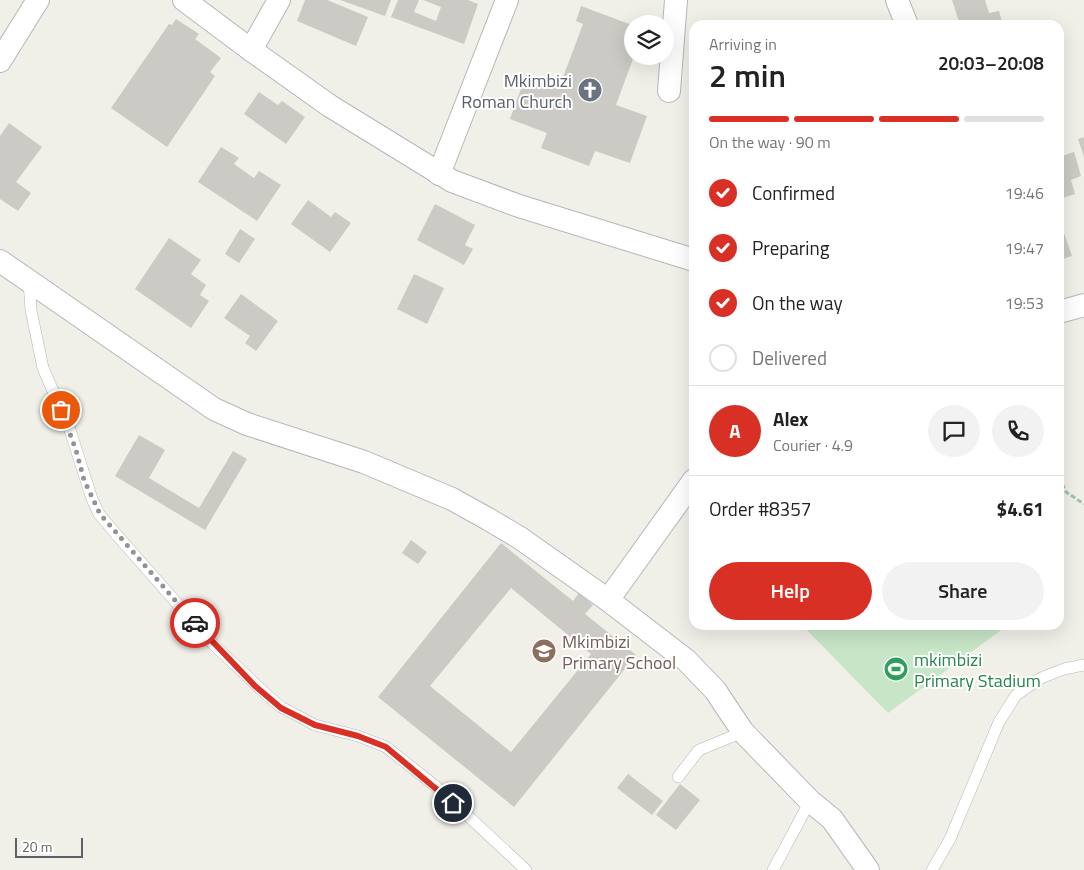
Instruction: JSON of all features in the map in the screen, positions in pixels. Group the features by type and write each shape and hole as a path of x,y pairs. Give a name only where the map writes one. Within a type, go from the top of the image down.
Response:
{"street":[{"path":"0,61 38,0"},
{"path":"184,0 330,106 452,181 519,206 689,258"},
{"path":"251,50 279,0"},
{"path":"439,174 507,0"},
{"path":"669,91 676,0"},
{"path":"897,0 905,20"},
{"path":"0,261 214,409 247,424 364,462 452,499 520,538 608,600 686,660 715,690 743,732 810,801 832,819 868,870"},
{"path":"1064,310 1084,304"},
{"path":"608,600 689,487"}],"lane":[{"path":"29,282 31,310 43,368 70,430 84,480 92,499 100,514 115,533 212,643 281,708 315,725 358,736 386,747 439,789 526,870"},
{"path":"932,870 950,839 999,722 1016,695 1041,678 1064,669 1084,665"},
{"path":"678,778 699,750 743,732"},
{"path":"773,870 810,801"}],"path":[{"path":"1064,488 1066,492 1084,504"}],"green space":[{"name":"mkimbizi Primary Stadium","path":"807,630 1001,630 888,713"}],"building":[{"path":"305,0 327,0 368,17 356,46 297,21"},
{"path":"340,0 391,0 385,16"},
{"path":"398,0 419,0 414,12 436,21 441,7 423,0 468,0 478,4 464,44 391,17"},
{"path":"952,0 985,0 989,13 999,11 1002,20 958,20"},
{"path":"581,6 624,22 624,65 631,65 616,105 647,116 630,163 595,151 589,166 541,148 547,133 510,119 526,75 559,88 583,24 576,21"},
{"path":"176,19 199,34 195,39 221,58 210,72 215,76 167,147 111,108 169,24 172,25"},
{"path":"259,92 278,105 282,101 305,117 286,144 244,114"},
{"path":"9,123 42,147 16,182 31,193 18,211 0,199 0,136"},
{"path":"1084,137 1084,157 1078,139"},
{"path":"221,147 239,158 234,164 254,178 259,171 281,185 257,221 198,182"},
{"path":"1074,152 1081,176 1071,180 1075,194 1064,197 1064,155"},
{"path":"308,200 331,217 335,212 351,223 330,252 291,224"},
{"path":"435,204 475,225 465,245 473,249 464,265 417,240"},
{"path":"240,229 255,239 239,263 225,254"},
{"path":"1064,233 1072,256 1064,258"},
{"path":"169,238 201,260 191,274 206,285 200,295 209,301 191,328 135,289"},
{"path":"414,274 444,288 427,324 397,309"},
{"path":"241,294 278,321 256,351 245,343 250,336 224,318"},
{"path":"139,435 165,450 149,478 199,508 233,451 247,459 205,530 115,476"},
{"path":"411,540 427,552 418,564 402,553"},
{"path":"501,543 573,601 579,593 593,605 585,614 636,655 514,807 378,697","holes":["511,588 591,654 511,752 430,686"]},
{"path":"628,774 663,801 652,815 617,788"},
{"path":"680,784 700,800 676,830 656,815"}],"way so far":[{"path":"61,410 70,430 84,480 100,514 145,568 195,623"}],"place":[{"name":"Mkimbizi Roman Church","path":"590,90"},
{"name":"Mkimbizi Primary School","path":"544,651"},
{"name":"mkimbizi Primary Stadium","path":"896,669"}],"route":[{"path":"195,623 255,686 281,708 315,725 358,736 386,747 439,789 453,803"}]}
